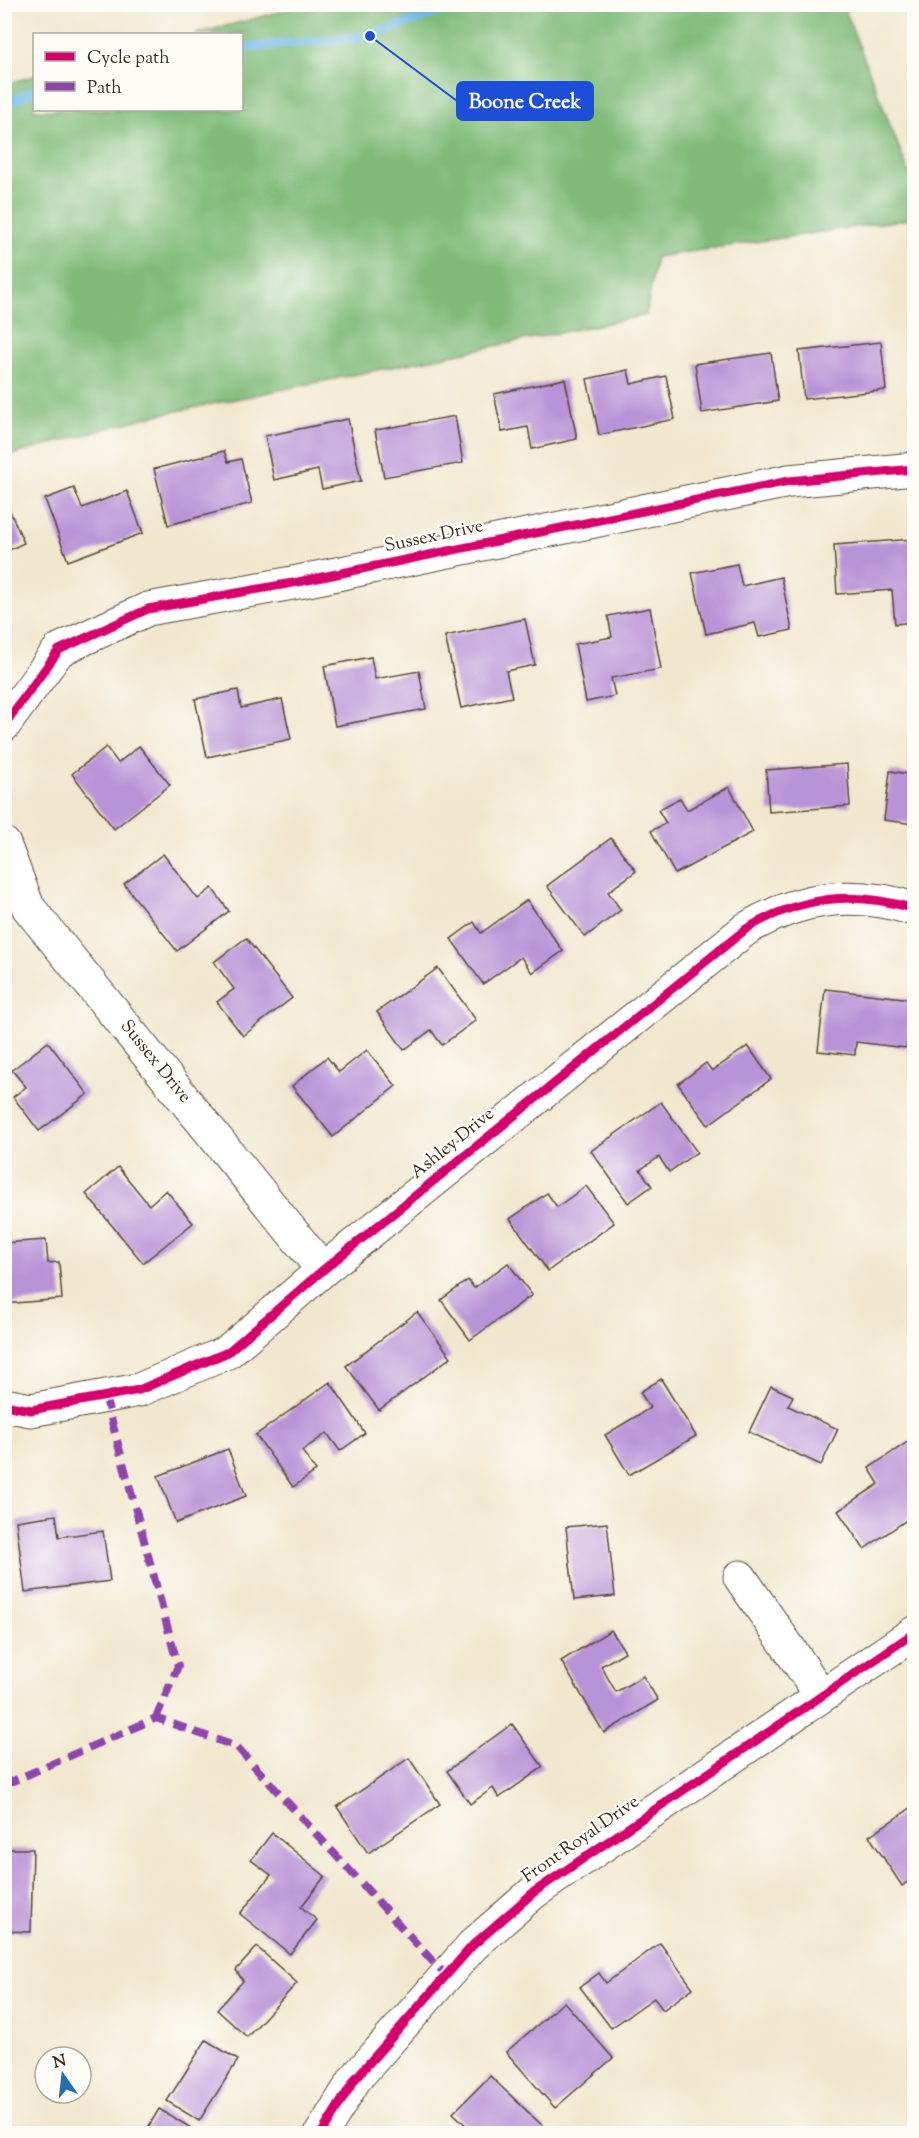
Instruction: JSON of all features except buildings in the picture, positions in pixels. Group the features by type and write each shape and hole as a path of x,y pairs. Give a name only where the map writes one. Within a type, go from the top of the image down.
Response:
{"street":[{"name":"Sussex Drive","path":"4,725 59,650 148,609 298,582 789,481 915,469"},
{"name":"Sussex Drive","path":"4,844 28,907 323,1270"},
{"name":"Ashley Drive","path":"4,1405 31,1410 140,1390 228,1352 323,1270 746,929 767,916 811,902 842,897 866,897 915,909"},
{"path":"740,1576 821,1695"},
{"name":"Front Royal Drive","path":"321,2133 355,2079 473,1945 534,1892 915,1633"}],"green space":[{"path":"291,5 843,5 914,186 914,218 656,257 646,315 148,417 5,457 5,84 33,76 33,111 243,111 243,33 199,33 291,9"}],"waterway":[{"path":"243,48 370,36 463,4"},
{"path":"4,105 33,90"}],"marked path":[{"path":"105,1396 178,1666 156,1718"},
{"path":"4,1785 156,1718 237,1747 446,1976"}],"cycle path":[{"path":"4,725 59,650 148,609 298,582 789,481 914,469"},
{"path":"4,1405 31,1410 139,1390 228,1352 323,1270 746,929 787,909 828,900 870,899 914,909"},
{"path":"321,2134 355,2079 473,1945 534,1892 914,1633"}],"place":[{"name":"Boone Creek","path":"370,36"}]}
